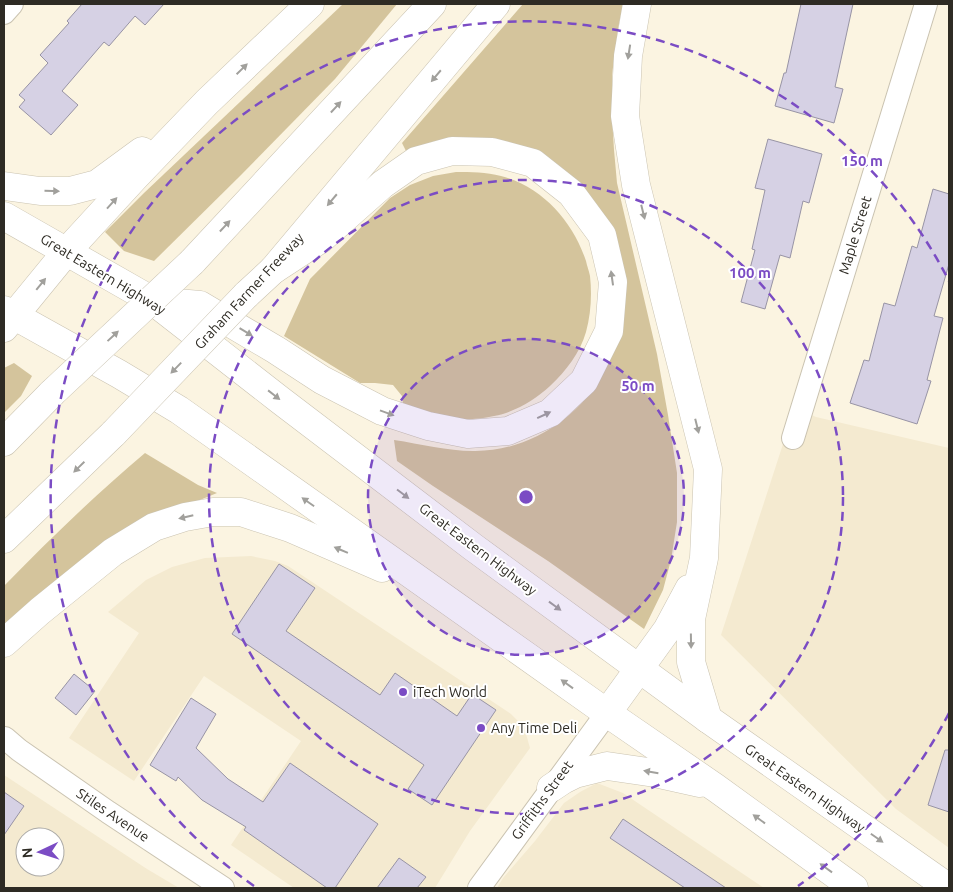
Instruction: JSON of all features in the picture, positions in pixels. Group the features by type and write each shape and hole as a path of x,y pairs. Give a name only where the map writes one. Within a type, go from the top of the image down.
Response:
{"highway":[{"path":"310,4 207,102 135,177 8,318 118,374 179,410 716,788 854,888"},
{"path":"4,442 52,393 192,262 432,4"},
{"name":"Graham Farmer Freeway","path":"4,539 114,433 246,295 273,270 496,4"},
{"path":"637,4 628,56 625,116 636,185 708,469 704,558 691,619 692,662 708,719"},
{"path":"4,186 40,191 70,192 97,184 207,102"},
{"path":"153,301 200,305 322,380 382,411 428,426 468,434 508,431 550,413 584,381 609,331 614,282 602,235 570,192 533,163 492,152 452,151 416,161 382,184 322,238 273,270"},
{"name":"Great Eastern Highway","path":"4,216 153,301 473,547 708,719 949,888"},
{"path":"4,643 113,552 154,527 184,516 214,512 241,512 290,528 434,590"},
{"path":"607,713 667,630 704,558"},
{"path":"551,788 575,774 607,766 655,773 716,788"}],"street":[{"path":"4,13 12,4"},
{"name":"Maple Street","path":"794,438 926,4"},
{"name":"Griffiths Street","path":"479,888 607,713"},
{"name":"Stiles Avenue","path":"5,738 19,750 101,807 223,888"}],"shaded area":[{"path":"343,4 397,4 335,79 154,261 124,251 105,232"},
{"path":"523,4 623,4 612,75 612,117 617,183 657,354 677,473 677,522 671,560 663,590 644,629 548,561 397,461 394,440 444,449 473,451 493,450 531,439 566,418 580,404 593,389 609,360 610,345 587,192 459,138 435,141 406,151 402,143"},
{"path":"456,172 501,176 530,188 543,197 573,233 586,261 591,283 590,311 586,332 572,361 562,374 538,396 524,405 502,414 471,419 438,417 404,410 402,396 393,385 360,383 284,336 310,279 390,198 410,185 433,176"},
{"path":"14,363 32,376 21,396 4,413 4,368"},
{"path":"795,407 816,417 949,448 949,848 896,809 721,635"},
{"path":"145,453 198,485 217,493 139,525 4,631 4,586 73,518"},
{"path":"251,556 288,566 511,714 524,727 530,748 470,831 435,888 294,888 231,845 301,741 204,676 134,781 69,738 139,633 108,612 146,580 172,567 205,558"},
{"path":"4,775 147,869 179,888 4,888"},
{"path":"597,783 623,793 764,888 497,888 564,803"}],"building":[{"path":"82,4 164,4 145,25 135,16 109,46 104,42 62,91 78,105 51,135 19,107 25,100 19,95 48,63 40,55 69,23 67,21"},
{"path":"801,4 853,4 835,87 843,89 834,123 775,106 784,73 786,73"},
{"path":"768,139 822,154 809,203 803,201 790,258 780,255 765,309 741,302 755,250 752,249 765,190 755,188"},
{"path":"933,189 949,194 949,264 934,316 943,318 927,380 931,381 917,424 850,403 864,360 869,361 884,303 895,306 912,246 917,248"},
{"path":"279,564 315,588 286,631 380,695 395,673 457,716 472,694 496,710 432,805 408,789 424,765 232,634"},
{"path":"74,674 95,691 76,715 55,698"},
{"path":"191,698 216,714 196,748 228,779 263,802 290,763 378,824 335,888 327,888 244,830 246,827 202,800 178,777 176,781 150,765"},
{"path":"945,750 949,750 949,812 928,805"},
{"path":"4,792 24,806 4,835"},
{"path":"623,819 726,888 685,888 610,838"},
{"path":"399,858 426,877 417,888 377,888"}],"place":[{"name":"iTech World","path":"403,692"},
{"name":"Any Time Deli","path":"481,728"}]}
